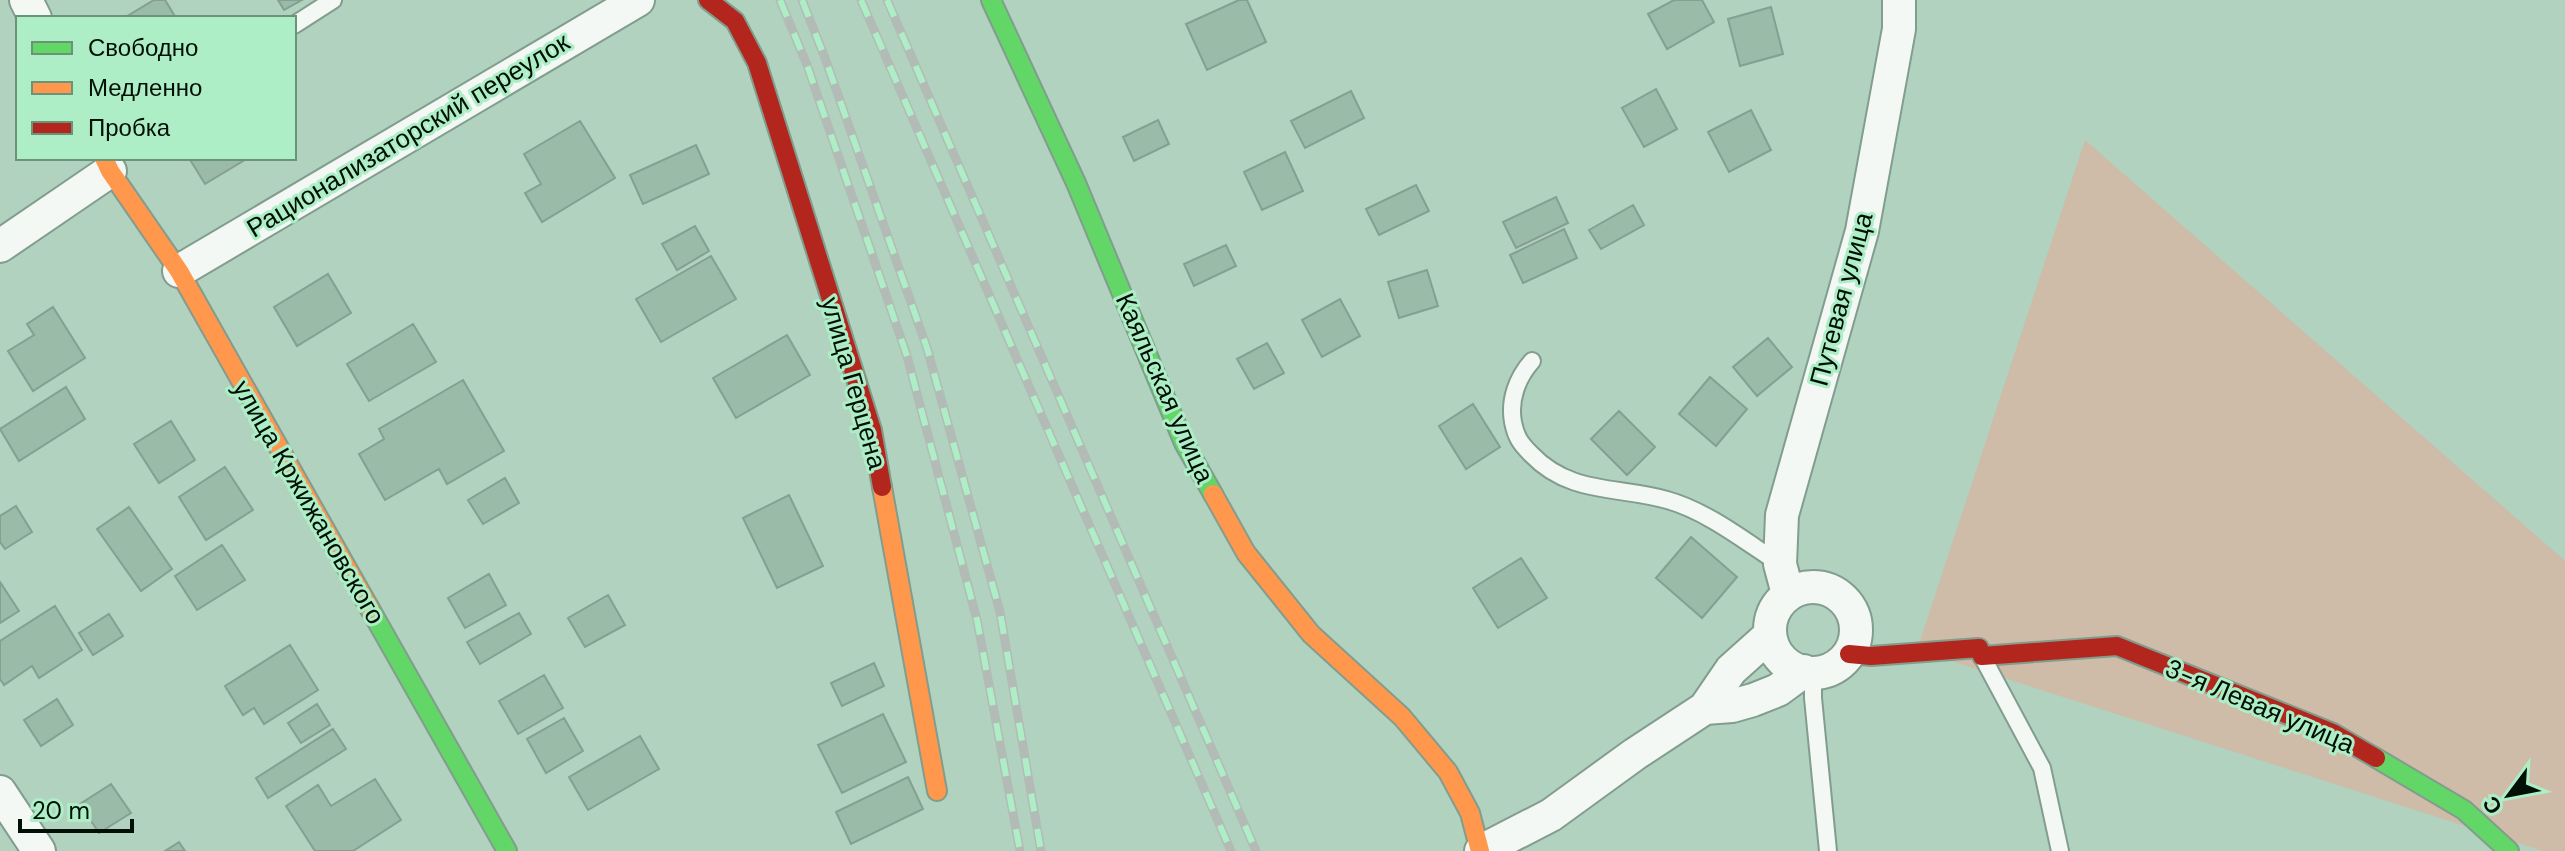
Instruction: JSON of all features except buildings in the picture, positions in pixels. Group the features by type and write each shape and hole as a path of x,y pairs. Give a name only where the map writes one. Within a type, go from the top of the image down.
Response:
{"street":[{"name":"Рационализаторский переулок","path":"179,271 638,0"},
{"name":"улица Герцена","path":"708,0 735,21 757,63 872,430 937,791"},
{"name":"Каяльская улица","path":"991,0 1076,183 1184,443 1246,553 1311,634 1402,717 1448,772 1470,813 1480,851"},
{"name":"Путевая улица","path":"1480,851 1551,815 1705,708 1731,670 1770,635 1772,615 1784,597 1782,515 1862,231 1899,29 1899,0"},
{"name":"улица Кржижановского","path":"107,164 179,271 507,851"},
{"path":"0,246 107,164"},
{"path":"1784,579 1802,587 1823,587 1841,596 1854,614 1856,634 1849,654"},
{"path":"1770,635 1777,655 1793,669 1809,672"},
{"name":"3-я Левая улица","path":"1849,654 1871,656 1979,648 1982,656 2117,646 2333,733 2464,810 2509,851"},
{"name":"Путевая улица","path":"1705,708 1732,706 1753,700 1809,672 1834,668 1849,654"},
{"path":"0,792 39,851"}],"lane":[{"path":"296,24 333,0"},
{"path":"1532,361 1523,371 1510,406 1516,438 1541,464 1562,479 1608,491 1668,500 1718,523 1784,579"},
{"path":"1982,656 2042,768 2060,851"},
{"path":"1809,672 1828,851"}],"shaded area":[{"path":"2085,140 2565,561 2565,851 2543,851 1917,650"}],"railway":[{"path":"780,0 807,65 907,356 977,620 1020,851"},
{"path":"802,0 927,348 1000,612 1041,851"},
{"path":"861,0 1231,851"},
{"path":"887,0 1256,851"}],"traffic: fast":[{"path":"991,0 1076,183 1184,443 1213,494"},
{"path":"370,609 507,851"},
{"path":"2376,758 2464,810 2509,851"}],"traffic: slow":[{"path":"105,160 179,271 370,609"},
{"path":"882,487 937,791"},
{"path":"1213,494 1246,553 1311,634 1402,717 1448,772 1470,813 1480,851"}],"traffic: jam":[{"path":"708,0 735,21 757,63 872,430 882,487"},
{"path":"1849,654 1871,656 1979,648 1982,656 2117,646 2333,733 2376,758"}]}
